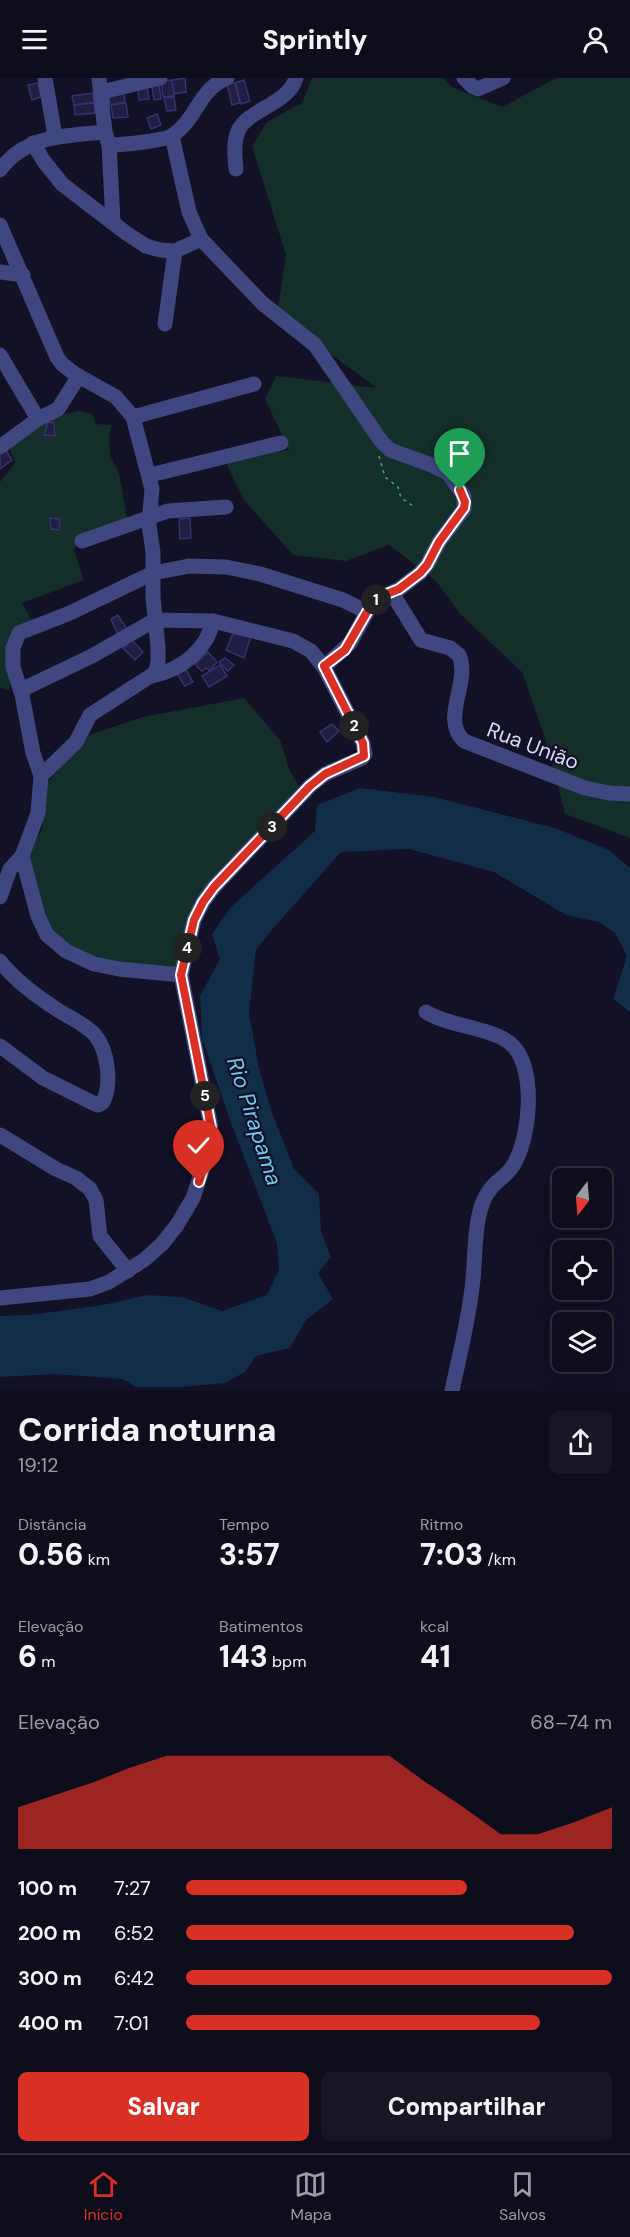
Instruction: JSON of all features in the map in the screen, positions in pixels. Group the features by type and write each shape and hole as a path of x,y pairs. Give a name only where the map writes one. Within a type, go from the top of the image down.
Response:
{"street":[{"path":"45,78 55,136"},
{"path":"113,222 107,139 100,85 160,78"},
{"path":"0,170 11,156 33,143 55,136 107,139 172,136 187,120 207,90 227,78"},
{"path":"236,169 234,151 239,130 244,123 286,94 294,85 296,78"},
{"path":"464,78 478,89 503,78"},
{"path":"172,136 189,212 201,239 262,303 315,345 350,393 368,424 385,445 401,455 448,473 465,502 464,508 439,542 427,565 414,579 392,593 377,598 345,650 324,666"},
{"path":"33,143 62,184 126,234 146,246 175,251 201,239"},
{"path":"0,225 57,357 79,376 116,398 133,417 150,475 153,496 149,518 153,552 158,662 157,669 152,676"},
{"path":"165,324 175,251"},
{"path":"0,272 23,275"},
{"path":"0,355 38,419"},
{"path":"0,447 38,419 63,405 79,376"},
{"path":"133,417 254,384"},
{"path":"150,475 281,443"},
{"path":"82,541 168,510 226,507"},
{"path":"0,897 10,869 22,856 38,813 41,776 33,753 21,690 13,667 13,648 17,635 70,613 153,573 189,566 214,566 242,570 343,600 367,612"},
{"name":"Rua União","path":"392,593 421,640 450,648 459,655 461,674 455,726 464,741 585,788 630,794"},
{"path":"0,1298 90,1289 110,1282 162,1244 186,1212 199,1182 210,1138 210,1119 181,975 194,920 214,887 316,780 362,758 365,754 363,743 318,658 303,645 213,621 155,620 92,656 21,690"},
{"path":"41,776 76,742 90,715 152,676 172,671 196,653 206,642 213,621"},
{"path":"22,856 42,928 58,946 83,959 106,967 181,975"},
{"path":"0,961 32,991 90,1030 98,1038 106,1062 107,1083 103,1102 98,1105 54,1084 0,1046"},
{"path":"426,1012 440,1020 485,1032 511,1043 522,1060 527,1081 526,1123 519,1154 511,1169 487,1194 480,1210 471,1301 452,1391"},
{"path":"0,1135 56,1169 76,1178 90,1189 96,1200 100,1236 128,1271"}],"path":[{"path":"385,445 378,458 385,477 398,487 401,498 413,506"}],"green space":[{"path":"312,78 444,78 452,87 502,107 556,78 630,78 630,838 565,814 549,750 522,672 460,614 436,581 389,545 346,561 293,555 244,500 225,461 289,450 265,399 276,376 377,388 277,315 286,255 252,146 267,122 302,103"},
{"path":"79,411 92,414 96,424 112,425 109,437 110,455 119,473 127,518 80,536 74,550 84,580 22,603 33,622 14,631 9,690 0,687 0,482 15,463 9,446 42,424 59,416"},
{"path":"244,698 280,740 290,771 299,786 262,827 191,930 172,975 88,961 52,941 22,861 42,830 47,783 89,735 143,717"}],"water":[{"name":"Rio Pirapama","path":"360,788 434,797 555,828 609,850 630,868 630,1012 613,999 627,956 615,933 599,922 566,915 494,872 409,849 341,852 256,950 249,1013 259,1068 270,1107 294,1169 319,1194 321,1231 331,1257 318,1273 333,1299 306,1320 290,1348 256,1356 245,1372 225,1383 180,1387 136,1387 123,1379 54,1374 0,1377 0,1316 29,1315 103,1305 147,1295 182,1297 222,1311 267,1295 279,1270 277,1243 231,1123 202,1038 200,996 220,959 212,934 231,907 315,831 317,805"}],"building":[{"path":"185,78 186,92 174,94 172,80"},
{"path":"172,80 174,96 163,97 161,81"},
{"path":"244,80 250,101 241,104 235,83"},
{"path":"38,83 41,97 32,100 28,85"},
{"path":"235,83 240,103 232,105 227,84"},
{"path":"159,85 161,99 154,100 152,86"},
{"path":"147,87 149,99 139,100 138,88"},
{"path":"93,93 94,102 74,105 72,96"},
{"path":"124,93 125,102 110,105 109,96"},
{"path":"174,97 176,110 167,111 164,98"},
{"path":"94,103 95,113 75,115 74,105"},
{"path":"126,103 128,117 113,118 111,105"},
{"path":"157,114 161,125 151,129 147,118"},
{"path":"48,422 54,423 55,436 44,435"},
{"path":"4,447 12,460 0,469 0,450"},
{"path":"50,518 60,519 59,530 51,529"},
{"path":"190,518 191,538 180,539 179,519"},
{"path":"118,615 128,631 118,635 111,619"},
{"path":"235,629 251,636 244,658 226,650"},
{"path":"132,640 143,652 135,660 123,648"},
{"path":"208,652 217,662 210,671 206,668 202,671 195,664"},
{"path":"225,658 234,665 228,671 219,662"},
{"path":"220,665 227,676 209,687 202,676"},
{"path":"186,670 193,682 185,686 177,674"},
{"path":"332,724 339,731 327,742 320,732"}],"route":[{"path":"199,1182 206,1159 211,1127 181,975 194,920 203,902 227,872 316,780 364,756 363,743 324,666 345,650 377,598 406,585 427,565 439,542 464,508 464,496 460,490"}]}
